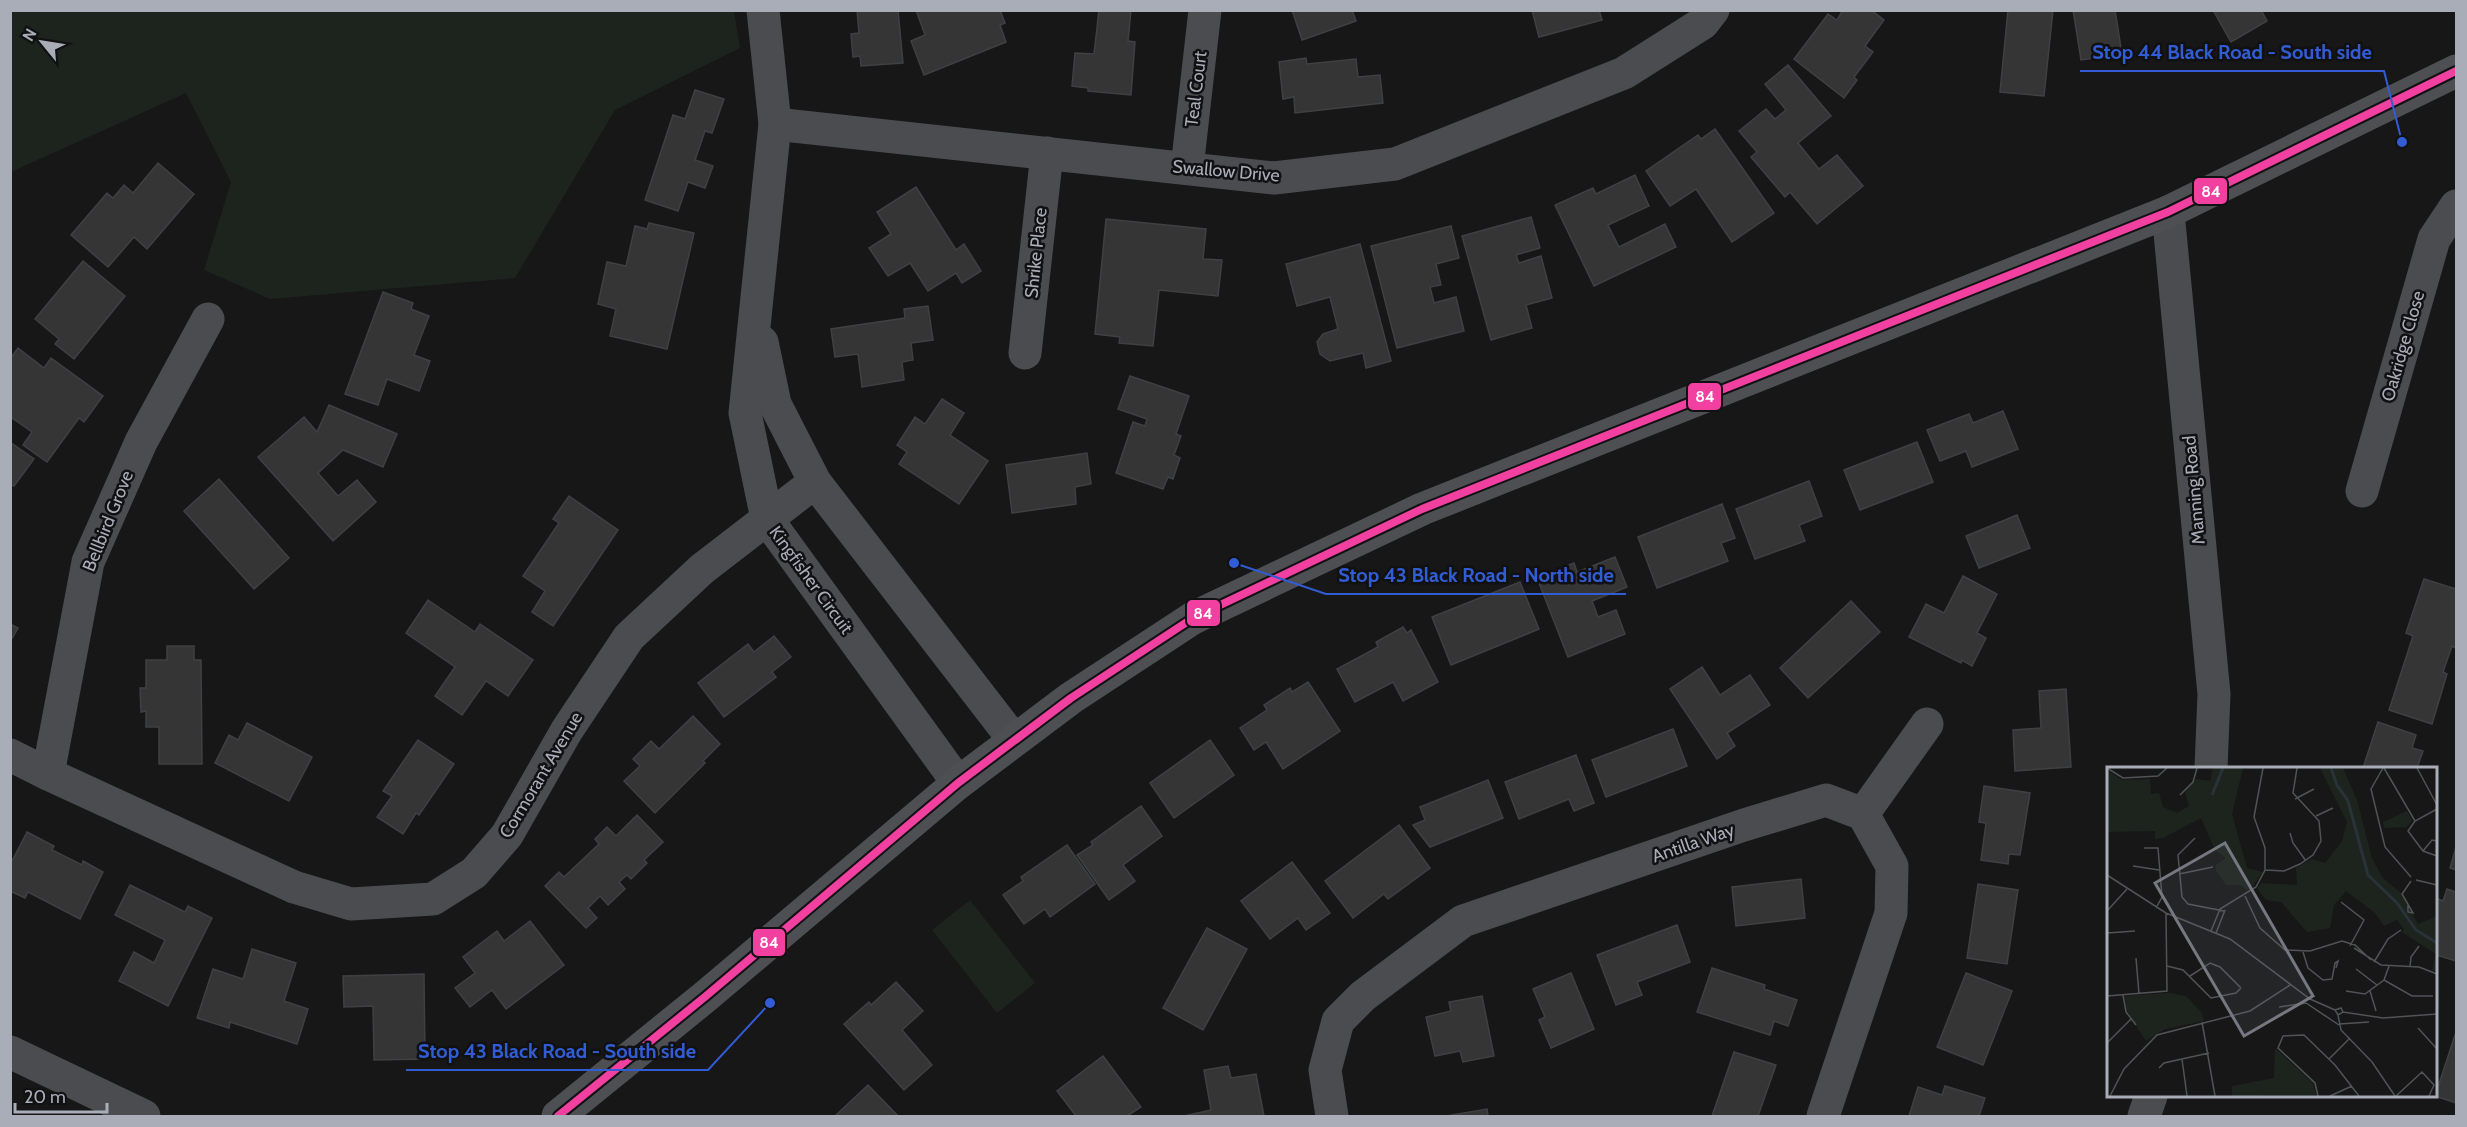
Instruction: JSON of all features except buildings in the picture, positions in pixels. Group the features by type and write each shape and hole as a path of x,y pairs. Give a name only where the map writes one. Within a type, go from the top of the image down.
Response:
{"main road":[{"path":"558,1116 715,988 958,783 1071,698 1193,618 1422,509 2168,212 2457,71"}],"street":[{"name":"Kingfisher Circuit","path":"763,10 775,124 746,413 767,519 958,783"},
{"name":"Teal Court","path":"1187,168 1205,10"},
{"name":"Swallow Drive","path":"775,124 1274,178 1395,165 1624,73 1704,15"},
{"name":"Shrike Place","path":"1024,353 1047,153"},
{"name":"Oakridge Close","path":"2362,490 2434,239 2457,206"},
{"name":"Manning Road","path":"2168,212 2214,694 2211,767"},
{"name":"Kingfisher Circuit","path":"756,311 775,404 815,482 1014,740"},
{"name":"Bellbird Grove","path":"48,774 88,562 141,442 208,319"},
{"name":"Cormorant Avenue","path":"10,755 294,887 351,904 433,899 474,873 507,835 567,730 629,637 702,569 815,482"},
{"path":"1823,1116 1891,912 1892,866 1863,814 1927,724"},
{"name":"Antilla Way","path":"1332,1116 1325,1070 1338,1021 1363,996 1463,921 1733,829 1826,800 1863,814"},
{"path":"10,1052 144,1116"},
{"path":"2144,1116 2150,1097"}],"shaded area":[{"path":"10,11 734,11 740,48 615,110 515,278 270,299 204,270 231,182 186,93 11,172"},
{"path":"970,900 1035,983 997,1013 932,930"}],"transit line":[{"name":"84","path":"558,1116 706,996 958,783 1071,698 1193,618 1422,509 2168,212 2456,71"}],"place":[{"name":"Stop 44 Black Road - South side","path":"2402,142"},
{"name":"Stop 43 Black Road - North side","path":"1234,563"},
{"name":"Stop 43 Black Road - South side","path":"770,1003"}]}
